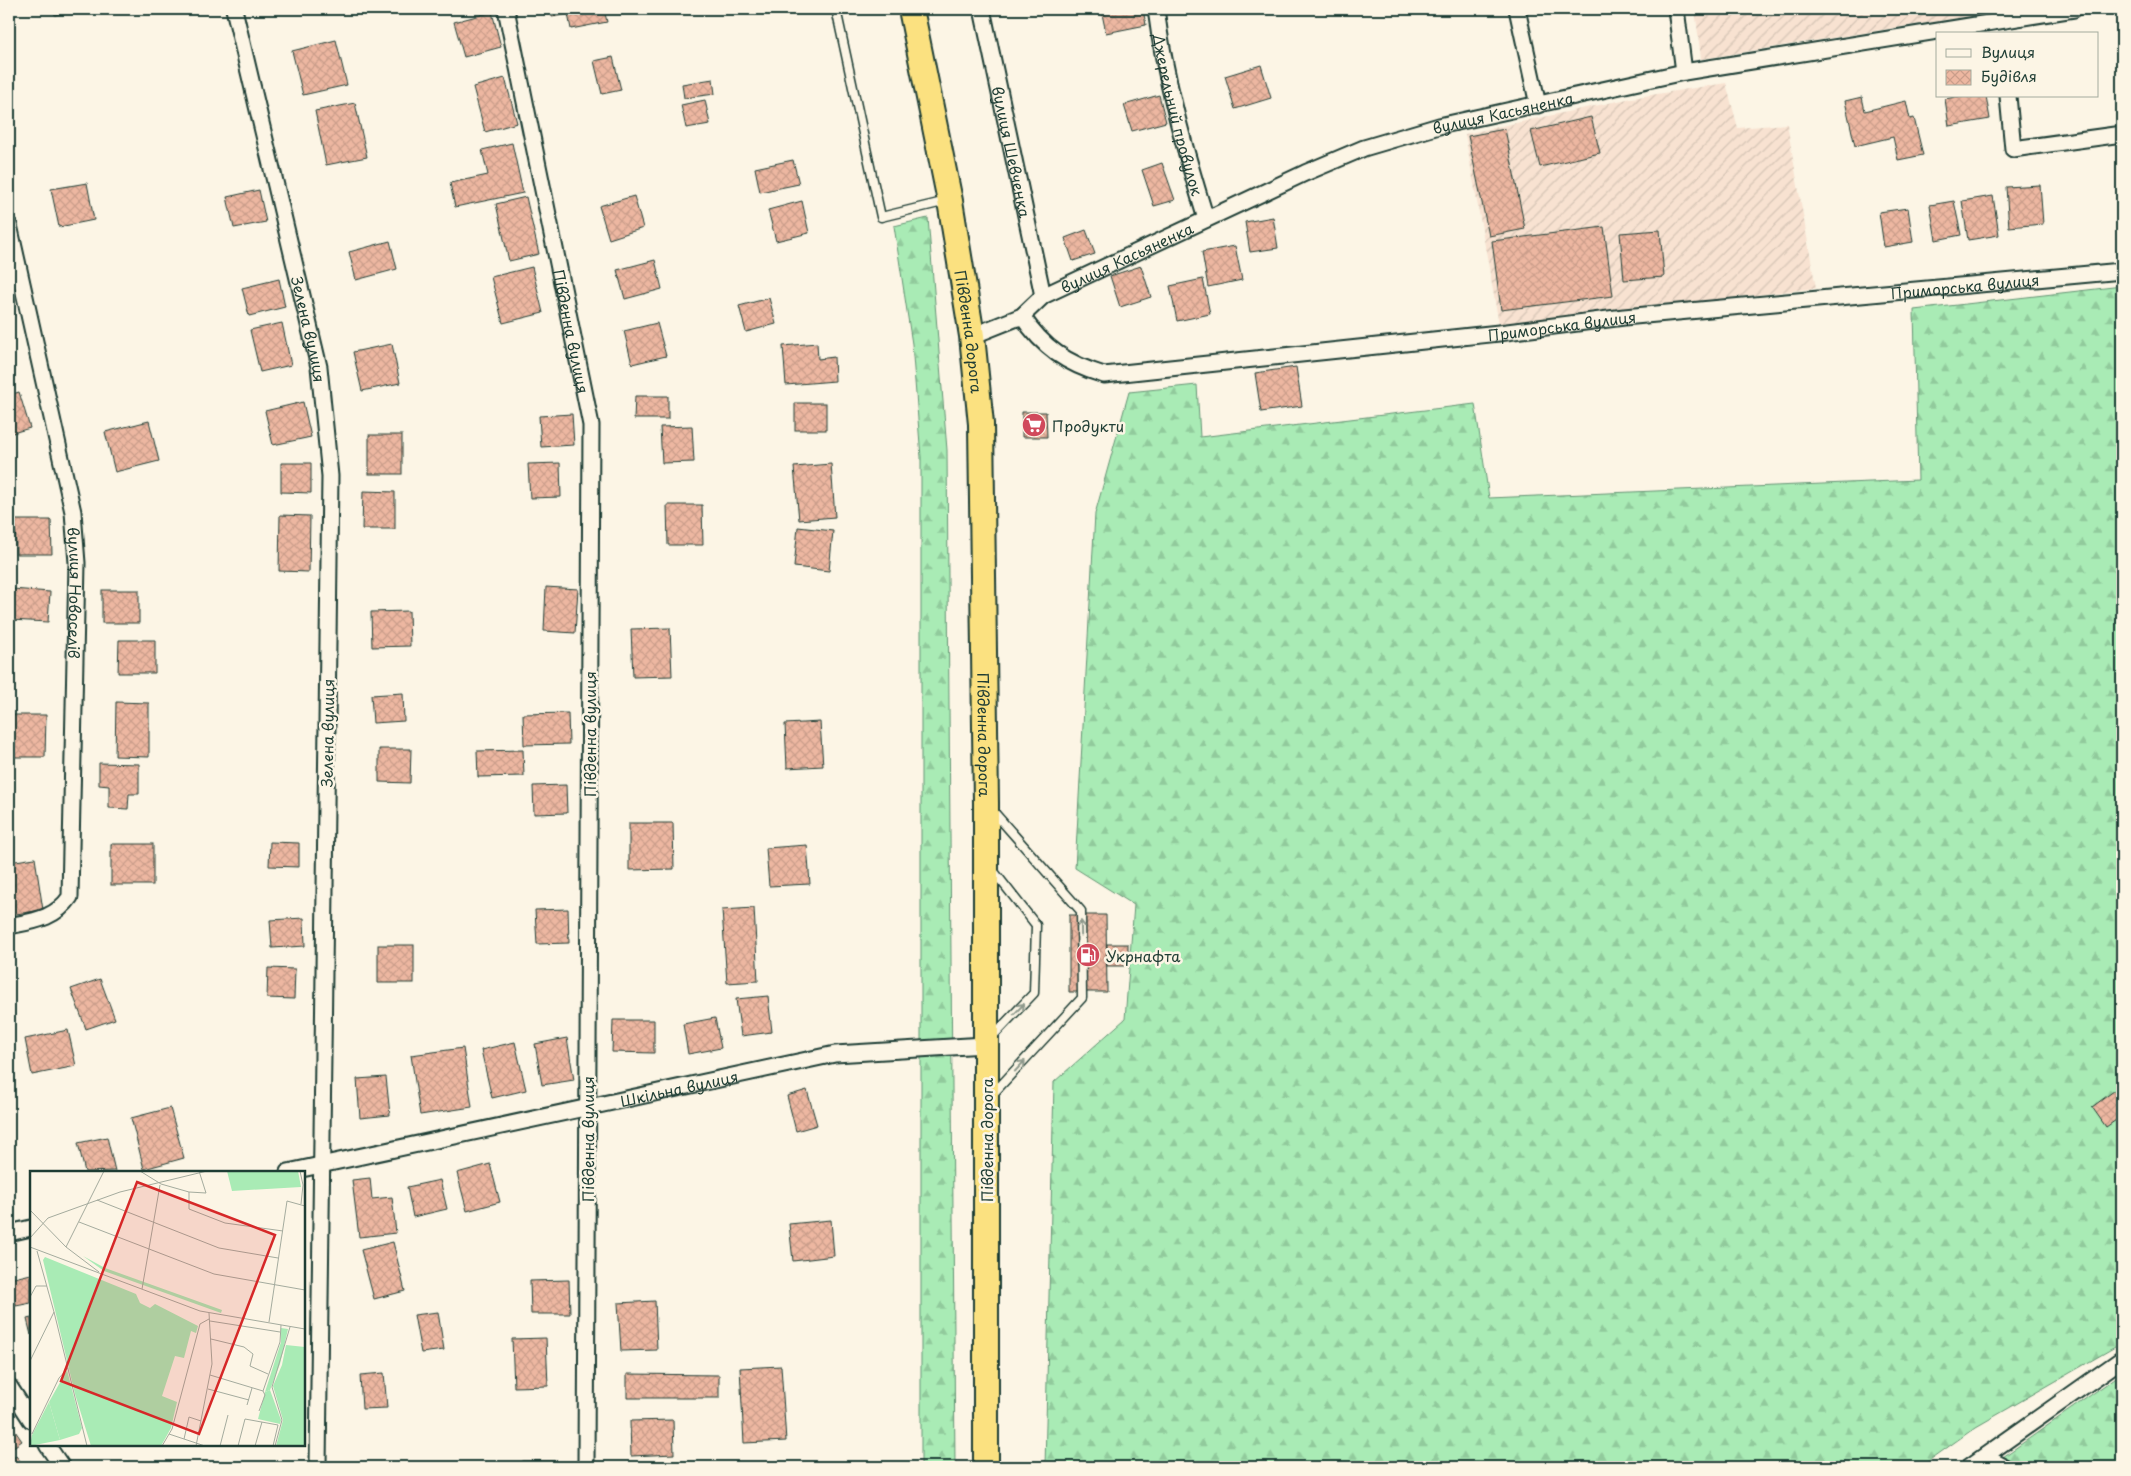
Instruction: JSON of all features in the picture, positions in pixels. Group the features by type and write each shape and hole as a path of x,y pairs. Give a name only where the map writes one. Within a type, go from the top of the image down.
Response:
{"highway":[{"name":"Південна дорога","path":"911,9 950,201 972,336 981,424 986,803 986,1467"}],"street":[{"name":"Зелена вулиця","path":"234,9 319,367 330,476 318,1467"},
{"name":"Південна вулиця","path":"506,9 590,425 586,1467"},
{"name":"вулиця Шевченка","path":"982,9 1043,296"},
{"name":"Джерельний провулок","path":"1156,9 1161,45 1180,132 1206,219"},
{"path":"1517,9 1538,105"},
{"path":"1676,9 1684,72"},
{"name":"вулиця Касьяненка","path":"1973,32 2002,28 2074,9"},
{"name":"вулиця Касьяненка","path":"972,336 1022,316 1043,296 1206,219 1364,148 1439,126 1684,72 1936,37"},
{"path":"2008,98 2013,150 2122,134"},
{"name":"вулиця Новоселів","path":"9,225 73,512 77,562 70,897 55,914 9,926"},
{"name":"Приморська вулиця","path":"1022,316 1036,337 1063,358 1086,370 1104,375 1499,334 1634,316 2122,271"},
{"name":"Шкільна вулиця","path":"293,1171 835,1054 985,1045"},
{"path":"9,1233 30,1228"},
{"path":"1970,1467 2122,1358"},
{"path":"9,1386 30,1418"},
{"path":"48,1446 62,1467"},
{"path":"1985,1457 2004,1467"}],"lane":[{"path":"836,9 881,217 950,201"},
{"path":"986,803 1081,911 1082,998 986,1102"},
{"path":"985,1045 1034,993 1036,925 986,862"}],"shaded area":[{"path":"1695,9 1994,9 1994,12 1701,59"},
{"path":"1726,83 1738,128 1787,124 1816,288 1499,324 1465,134 1632,98"}],"green space":[{"path":"928,218 947,450 955,1467 921,1467 921,457 912,344 894,226"},
{"path":"2122,286 2122,1343 1976,1427 1920,1467 1045,1467 1054,1082 1125,1019 1134,905 1075,868 1095,514 1129,392 1197,385 1200,437 1475,404 1489,498 1918,480 1914,310"},
{"path":"2122,1373 2122,1467 2028,1467 2003,1457"}],"building":[{"path":"53,9 83,9 55,15"},
{"path":"551,9 604,9 607,22 571,29 568,14 552,17"},
{"path":"1101,9 1143,9 1146,25 1106,33"},
{"path":"492,12 501,47 464,57 454,22"},
{"path":"336,40 347,85 303,95 292,51"},
{"path":"613,57 621,90 602,94 594,61"},
{"path":"1261,65 1271,98 1235,109 1225,76"},
{"path":"505,78 517,123 485,132 473,87"},
{"path":"713,79 715,94 684,98 682,84"},
{"path":"1159,95 1166,122 1132,131 1124,105"},
{"path":"1862,97 1865,111 1906,101 1910,119 1914,118 1923,155 1898,160 1893,137 1855,146 1845,101"},
{"path":"1986,98 1990,119 1949,126 1945,99"},
{"path":"705,100 710,124 686,128 681,105"},
{"path":"355,103 367,157 326,165 315,111"},
{"path":"1591,117 1600,153 1540,167 1531,131"},
{"path":"1505,129 1525,229 1489,236 1468,136"},
{"path":"512,143 523,193 455,207 450,183 488,175 482,150"},
{"path":"793,160 799,184 760,192 755,168"},
{"path":"1162,163 1175,200 1154,206 1142,170"},
{"path":"87,183 94,220 59,227 51,189"},
{"path":"2040,185 2043,224 2009,227 2006,187"},
{"path":"259,190 266,222 234,228 227,197"},
{"path":"634,196 643,228 609,239 599,206"},
{"path":"1993,196 1999,235 1968,240 1962,201"},
{"path":"526,197 539,254 509,261 496,204"},
{"path":"802,201 809,233 776,241 768,210"},
{"path":"1954,201 1961,235 1936,240 1930,205"},
{"path":"1908,208 1913,242 1884,247 1879,212"},
{"path":"1273,217 1278,248 1250,252 1245,222"},
{"path":"1604,227 1613,296 1501,310 1492,241"},
{"path":"1086,230 1095,254 1073,261 1065,238"},
{"path":"1660,230 1664,277 1624,280 1620,233"},
{"path":"390,241 397,269 356,280 349,252"},
{"path":"1235,246 1242,280 1208,287 1202,252"},
{"path":"655,260 662,289 625,299 617,270"},
{"path":"1141,266 1151,297 1120,307 1110,276"},
{"path":"532,267 543,313 503,323 491,277"},
{"path":"279,279 285,307 249,316 242,288"},
{"path":"1203,279 1210,314 1177,321 1170,286"},
{"path":"769,298 776,324 746,332 739,306"},
{"path":"282,323 291,365 260,372 250,330"},
{"path":"657,323 666,356 632,364 624,331"},
{"path":"817,343 818,359 834,357 835,381 786,385 783,346"},
{"path":"392,344 400,383 362,391 353,352"},
{"path":"1296,367 1302,406 1261,412 1255,373"},
{"path":"19,392 30,428 9,434 9,395"},
{"path":"635,396 668,396 668,419 634,419"},
{"path":"303,402 311,437 273,445 265,411"},
{"path":"795,403 826,403 826,430 795,430"},
{"name":"Продукти","path":"1022,412 1046,412 1047,437 1022,437"},
{"path":"572,414 574,445 541,447 539,416"},
{"path":"149,421 159,461 115,472 105,432"},
{"path":"692,426 694,462 662,463 660,427"},
{"path":"369,435 402,435 402,474 369,474"},
{"path":"281,463 311,463 311,493 281,492"},
{"path":"560,463 561,497 530,498 528,464"},
{"path":"831,464 835,517 799,520 794,467"},
{"path":"363,491 395,492 395,529 362,529"},
{"path":"667,505 702,505 703,545 668,545"},
{"path":"280,515 310,516 309,572 279,571"},
{"path":"15,520 51,520 52,554 16,554"},
{"path":"798,527 833,531 829,571 794,567"},
{"path":"546,587 578,589 575,633 544,631"},
{"path":"12,589 50,592 48,622 10,620"},
{"path":"102,590 139,590 139,623 102,623"},
{"path":"409,611 410,646 372,647 371,612"},
{"path":"670,628 672,676 633,677 631,629"},
{"path":"119,640 155,640 155,673 118,673"},
{"path":"403,693 404,721 373,723 371,695"},
{"path":"116,702 149,703 149,757 115,756"},
{"path":"568,713 569,744 524,745 523,714"},
{"path":"9,715 46,715 45,757 9,757"},
{"path":"820,722 823,766 787,768 785,724"},
{"path":"379,749 411,749 410,783 379,782"},
{"path":"523,750 524,776 478,777 477,751"},
{"path":"99,763 139,764 139,794 129,794 128,809 109,808 109,786 99,785"},
{"path":"566,785 567,813 534,814 533,786"},
{"path":"629,823 673,823 674,869 629,870"},
{"path":"270,842 299,843 299,867 269,866"},
{"path":"111,844 153,844 153,885 111,885"},
{"path":"807,845 810,884 769,886 766,848"},
{"path":"35,858 43,910 9,915 9,862"},
{"path":"754,908 758,981 727,983 722,910"},
{"path":"568,909 569,943 537,944 535,910"},
{"name":"Укрнафта","path":"1069,915 1106,915 1107,992 1069,992"},
{"path":"304,918 305,946 272,948 270,920"},
{"path":"1107,944 1128,944 1128,966 1107,966"},
{"path":"378,945 414,945 414,983 378,983"},
{"path":"268,968 295,969 294,999 267,998"},
{"path":"100,979 115,1019 86,1029 71,989"},
{"path":"768,996 772,1032 741,1036 736,999"},
{"path":"715,1018 721,1048 688,1054 683,1024"},
{"path":"613,1020 654,1020 654,1053 612,1052"},
{"path":"68,1030 76,1066 32,1075 25,1039"},
{"path":"567,1038 574,1080 542,1085 535,1044"},
{"path":"515,1042 526,1090 492,1098 481,1050"},
{"path":"463,1048 472,1107 420,1115 411,1055"},
{"path":"386,1077 390,1115 360,1118 357,1079"},
{"path":"2122,1085 2122,1123 2119,1118 2106,1127 2092,1107"},
{"path":"807,1090 817,1125 796,1131 787,1096"},
{"path":"170,1108 184,1158 144,1169 131,1118"},
{"path":"107,1137 115,1171 85,1171 78,1143"},
{"path":"490,1164 500,1202 467,1211 457,1173"},
{"path":"370,1178 372,1199 392,1197 396,1233 359,1237 352,1180"},
{"path":"440,1180 447,1209 413,1217 407,1187"},
{"path":"831,1220 834,1256 793,1261 789,1224"},
{"path":"393,1242 405,1291 374,1299 361,1250"},
{"path":"30,1274 30,1303 16,1306 10,1279"},
{"path":"569,1280 570,1314 531,1314 530,1281"},
{"path":"655,1301 657,1350 621,1351 618,1303"},
{"path":"438,1312 444,1350 421,1353 414,1315"},
{"path":"30,1318 30,1331 27,1319"},
{"path":"546,1338 548,1386 514,1387 512,1339"},
{"path":"781,1366 786,1441 744,1443 740,1368"},
{"path":"384,1373 387,1408 362,1409 360,1375"},
{"path":"627,1374 719,1375 719,1398 627,1398"},
{"path":"673,1420 674,1454 631,1456 630,1421"},
{"path":"9,1422 22,1441 9,1450"},
{"path":"16,1456 25,1467 9,1467 9,1461"},
{"path":"523,1461 556,1461 556,1467 523,1467"}],"place":[{"name":"Продукти","path":"1034,425"},
{"name":"Укрнафта","path":"1088,955"}]}
